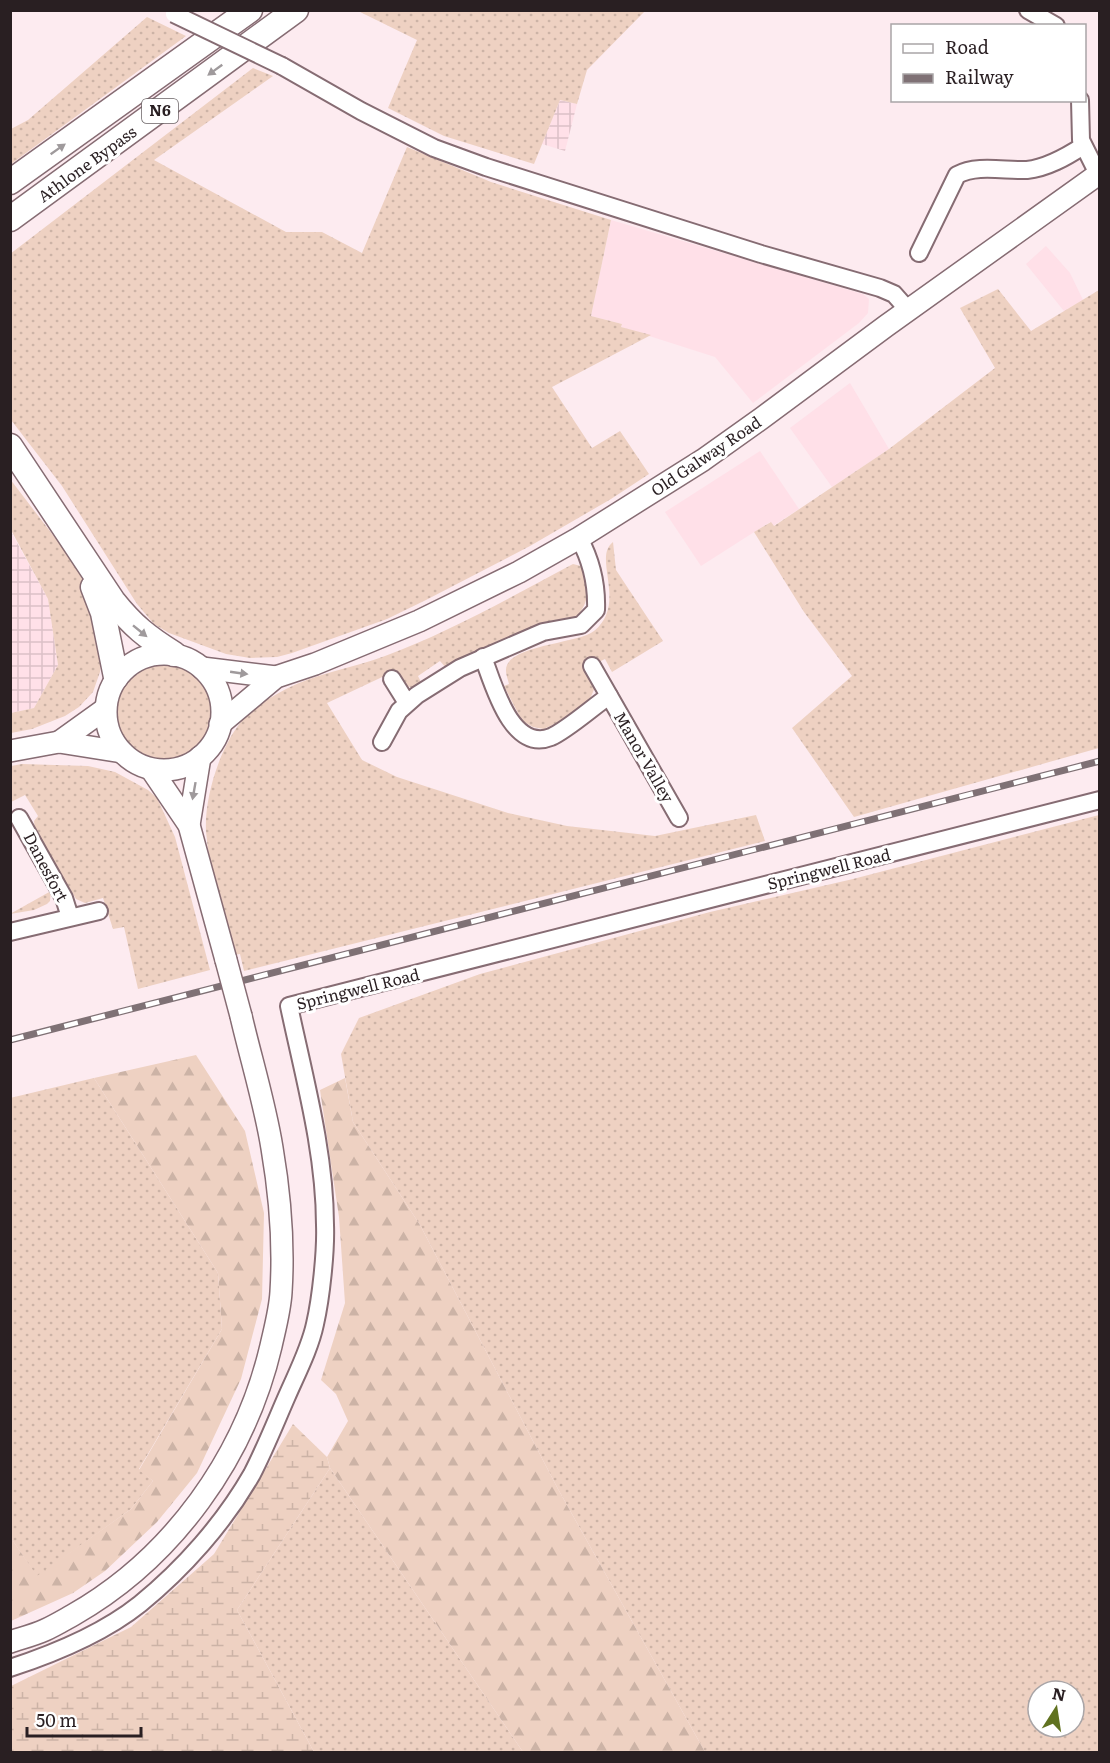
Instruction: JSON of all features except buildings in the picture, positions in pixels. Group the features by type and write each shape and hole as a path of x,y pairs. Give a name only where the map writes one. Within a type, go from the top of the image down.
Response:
{"highway":[{"name":"Athlone Bypass","path":"10,182 250,10"},
{"name":"Athlone Bypass","path":"15,218 296,10"},
{"path":"10,446 112,601 132,625 174,654"},
{"path":"10,464 88,575 103,613 116,677"}],"main road":[{"name":"Old Galway Road","path":"276,678 419,621 519,572 579,538 703,460 1099,173"},
{"path":"174,654 189,659 202,668 217,688 222,708 220,724 210,747 200,757 184,766 165,770 151,769 140,765 122,752 110,735 105,709 110,688 116,677 131,663 150,655 174,654"},
{"path":"202,668 276,678"},
{"path":"220,724 276,678"},
{"path":"58,742 105,709"},
{"path":"10,751 58,742 122,752"},
{"path":"189,825 200,757"},
{"path":"10,1642 46,1630 96,1601 145,1563 175,1533 212,1484 256,1401 276,1325 281,1294 282,1250 272,1148 241,1016 189,825 151,769"}],"street":[{"path":"1028,10 1052,24"},
{"path":"170,12 282,66 361,111 434,148 572,196 880,288 894,294 909,310"},
{"path":"1080,102 1083,146 1099,173"},
{"path":"920,253 957,175 968,170 1034,168 1059,160 1083,146"},
{"path":"382,742 399,711 417,695 460,668 543,632 580,625 596,610 597,592 588,555 579,538"},
{"name":"Manor Valley","path":"483,657 506,715 520,733 539,739 551,737 609,696"},
{"name":"Manor Valley","path":"592,666 680,818"},
{"path":"392,679 407,704"},
{"name":"Springwell Road","path":"10,1668 44,1657 95,1632 139,1605 172,1575 225,1514 252,1474 299,1369 315,1324 326,1225 317,1146 289,1006 1100,800"},
{"name":"Danesfort","path":"19,818 64,898 70,917"},
{"name":"Danesfort","path":"10,932 99,911"}],"shaded area":[{"path":"560,100 577,104 565,151 542,144"},
{"path":"611,220 863,294 869,299 868,313 859,323 753,403 715,357 621,327 622,324 591,316"},
{"path":"1046,246 1070,273 1083,300 1064,311 1026,264"},
{"path":"850,383 889,449 832,487 790,428"},
{"path":"760,451 799,509 773,526 770,522 701,566 665,512"},
{"path":"10,530 48,599 58,665 34,708 11,713"}],"green space":[{"path":"358,11 645,11 587,70 577,104 560,100 534,164 444,136 388,108 417,40"},
{"path":"147,17 186,36 11,164 11,129 28,120"},
{"path":"253,68 273,76 154,160 286,232 322,232 362,253 407,147 491,182 611,220 591,316 651,335 552,387 592,448 620,431 649,474 530,546 387,619 292,653 277,657 250,658 226,654 169,633 154,624 137,604 62,486 11,420 10,254"},
{"path":"998,289 1031,331 1099,290 1099,748 854,817 792,728 852,676 804,612 754,532 771,522 774,526 889,449 995,368 960,308"},
{"path":"10,479 72,560 87,588 101,659 100,672 93,692 79,707 65,716 32,729 11,733 11,713 34,708 58,665 48,599 11,530"},
{"path":"613,542 616,570 663,641 612,672 605,659 588,667 595,687 590,699 565,719 544,729 533,727 522,721 504,686 509,684 506,671 509,662 529,650 586,635 594,631 604,620 609,595 606,559 608,549"},
{"path":"573,564 581,566 587,585 587,598 578,615 579,618 447,669 440,661 418,676 423,686 409,687 395,671 327,703 362,760 397,777 508,813 567,826 655,836 756,815 765,841 244,971 240,954 234,955 210,862 206,831 208,801 216,769 230,738 239,725 257,707 286,689 409,647"},
{"path":"164,659 183,662 200,673 211,690 214,709 211,728 200,745 183,756 164,759 145,756 128,745 117,728 114,709 117,690 128,673 145,662"},
{"path":"22,764 88,766 115,772 148,790 157,798 175,837 210,970 138,989 124,927 113,929 103,898 85,903 76,899 35,830 34,821 38,816 25,795 11,802 11,766"},
{"path":"1099,815 1099,1752 705,1752 558,1489 420,1225 353,1122 341,1054 359,1018 480,974 710,912 853,879"},
{"path":"51,891 50,901 47,904 34,910 10,914"},
{"path":"196,1055 245,1131 264,1213 262,1299 241,1379 197,1473 157,1522 105,1571 73,1593 11,1621 11,1538 37,1576 131,1509 153,1481 139,1470 222,1329 218,1273 94,1078"},
{"path":"94,1078 218,1273 222,1329 139,1469 153,1481 131,1509 37,1577 11,1538 10,1098"},
{"path":"345,1078 353,1122 420,1225 558,1489 705,1752 523,1752 330,1468 327,1457 348,1421 336,1394 321,1380 345,1303 339,1217 320,1090"},
{"path":"293,1424 327,1457 330,1468 237,1610 314,1752 11,1752 11,1686 131,1627 214,1554"},
{"path":"330,1468 523,1752 314,1752 237,1610"}],"railway":[{"path":"10,1040 1100,761"}]}
